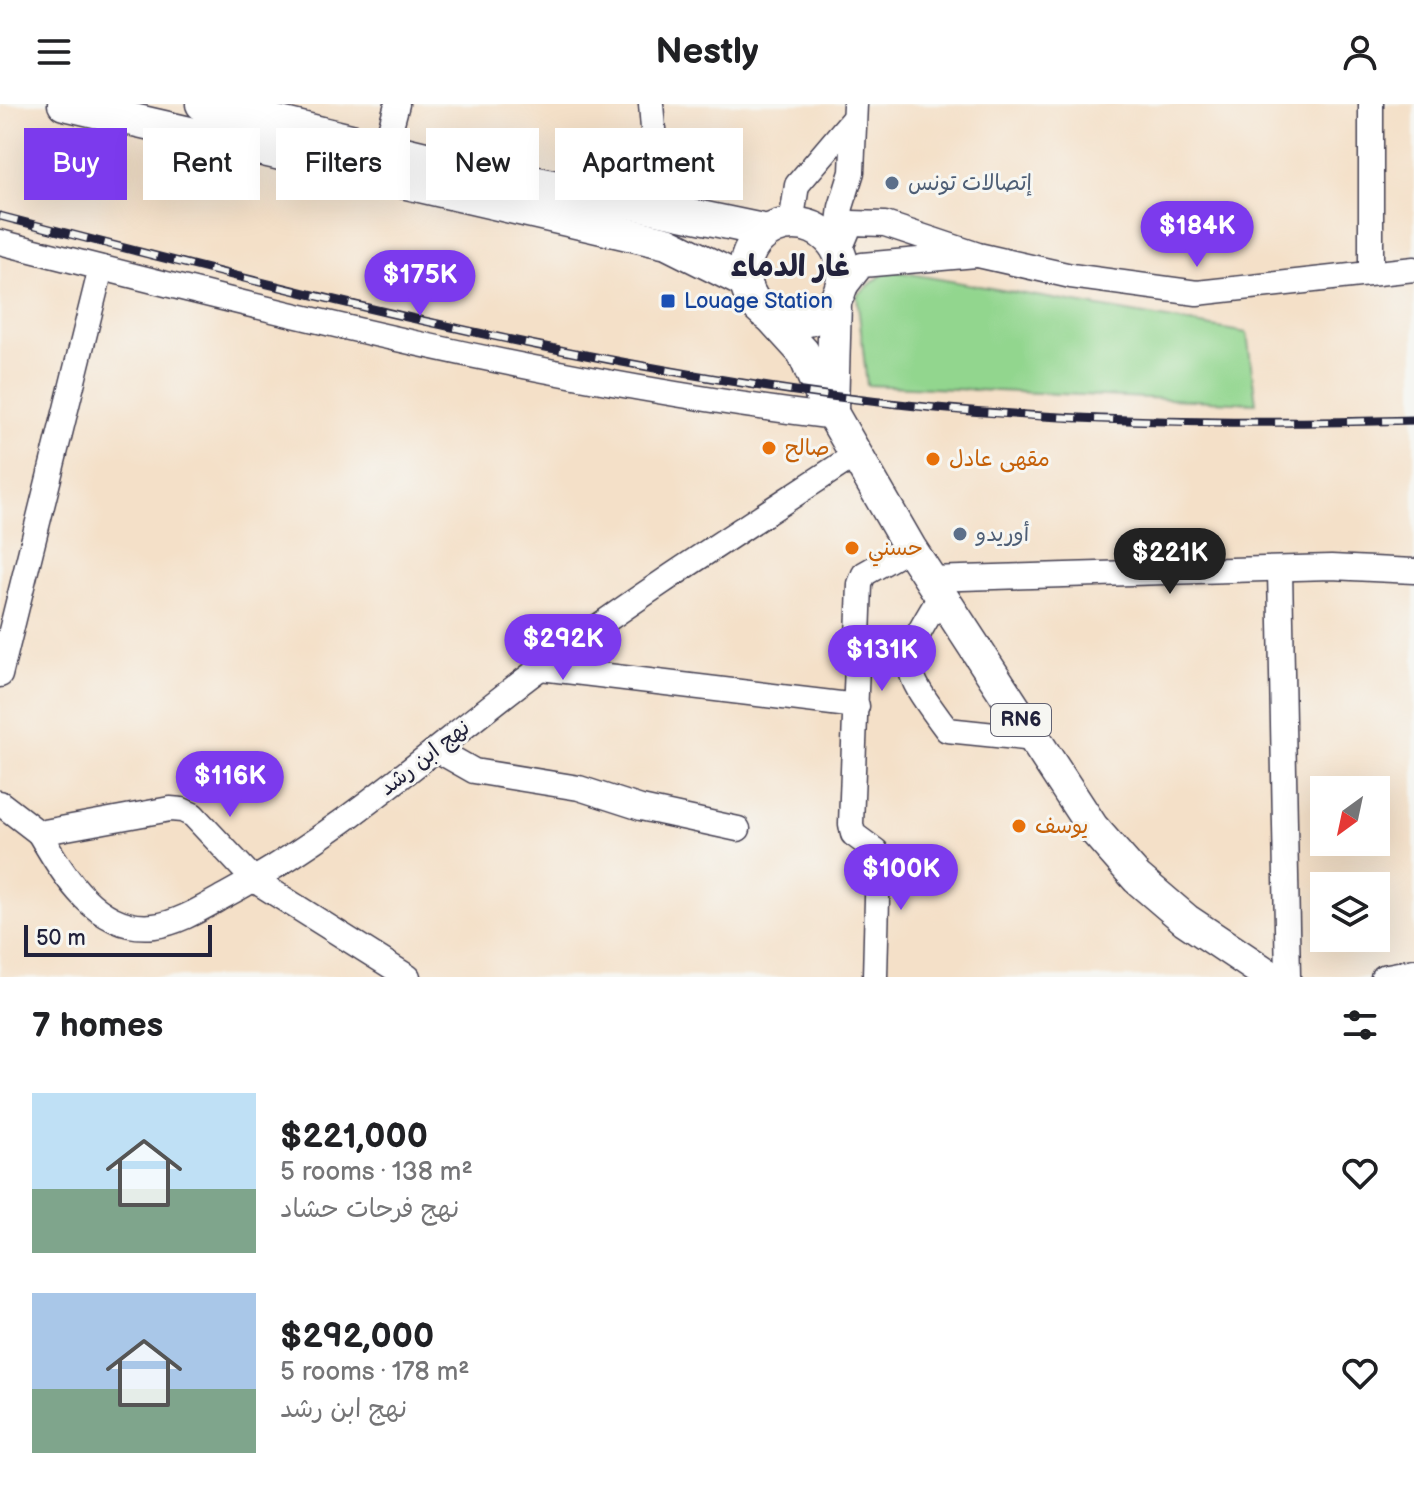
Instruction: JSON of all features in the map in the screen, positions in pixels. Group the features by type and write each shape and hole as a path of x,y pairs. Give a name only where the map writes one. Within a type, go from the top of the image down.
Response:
{"main road":[{"name":"RN6","path":"64,104 145,113 276,140"},
{"name":"RN6","path":"202,104 276,128"},
{"name":"RN6","path":"410,166 779,228 817,229 837,249 843,282 837,299 834,414"},
{"name":"RN6","path":"410,170 667,243 745,282 760,309 803,352 821,394 910,548 1092,827 1137,878 1186,920 1271,977"},
{"path":"745,282 745,263 753,245 779,228"},
{"path":"776,324 807,321 823,314 837,299"}],"street":[{"path":"391,128 397,104"},
{"path":"650,205 654,141 651,104"},
{"path":"1371,104 1371,273"},
{"path":"779,228 797,185 854,111"},
{"path":"837,249 841,207 853,163 854,111"},
{"path":"837,249 851,223 885,224 934,237 978,255 1071,276 1197,293 1414,269"},
{"path":"0,242 506,361 748,407 834,414"},
{"path":"837,299 862,265 978,255"},
{"path":"0,675 49,490 101,268"},
{"name":"نهج ابن رشد","path":"39,833 75,890 89,904 124,922 153,926 176,920 254,880 328,832 541,668 855,455"},
{"path":"875,977 878,860 876,851 853,834 851,824 861,579 910,548"},
{"path":"1034,739 947,730 913,683 911,644 935,588 1331,567 1414,571"},
{"path":"1280,571 1288,977"},
{"path":"541,668 857,706"},
{"path":"437,750 474,771 579,788 641,808 738,829"},
{"path":"0,803 39,833 170,809 182,810 193,815 254,880 408,977"},
{"path":"1383,977 1414,971"}],"green space":[{"path":"888,270 1247,333 1256,403 867,385 857,295"}],"railway":[{"path":"0,216 309,294 517,341 621,362 831,396 1049,417 1195,422 1414,420"}],"place":[{"name":"إتصالات تونس","path":"892,183"},
{"name":"Louage Station","path":"668,301"},
{"name":"صالح","path":"769,448"},
{"name":"مقهى عادل","path":"933,459"},
{"name":"أوريدو","path":"960,534"},
{"name":"حسني","path":"852,548"},
{"name":"يوسف","path":"1019,826"}],"district":[{"name":"غار الدماء","path":"790,267"}]}
